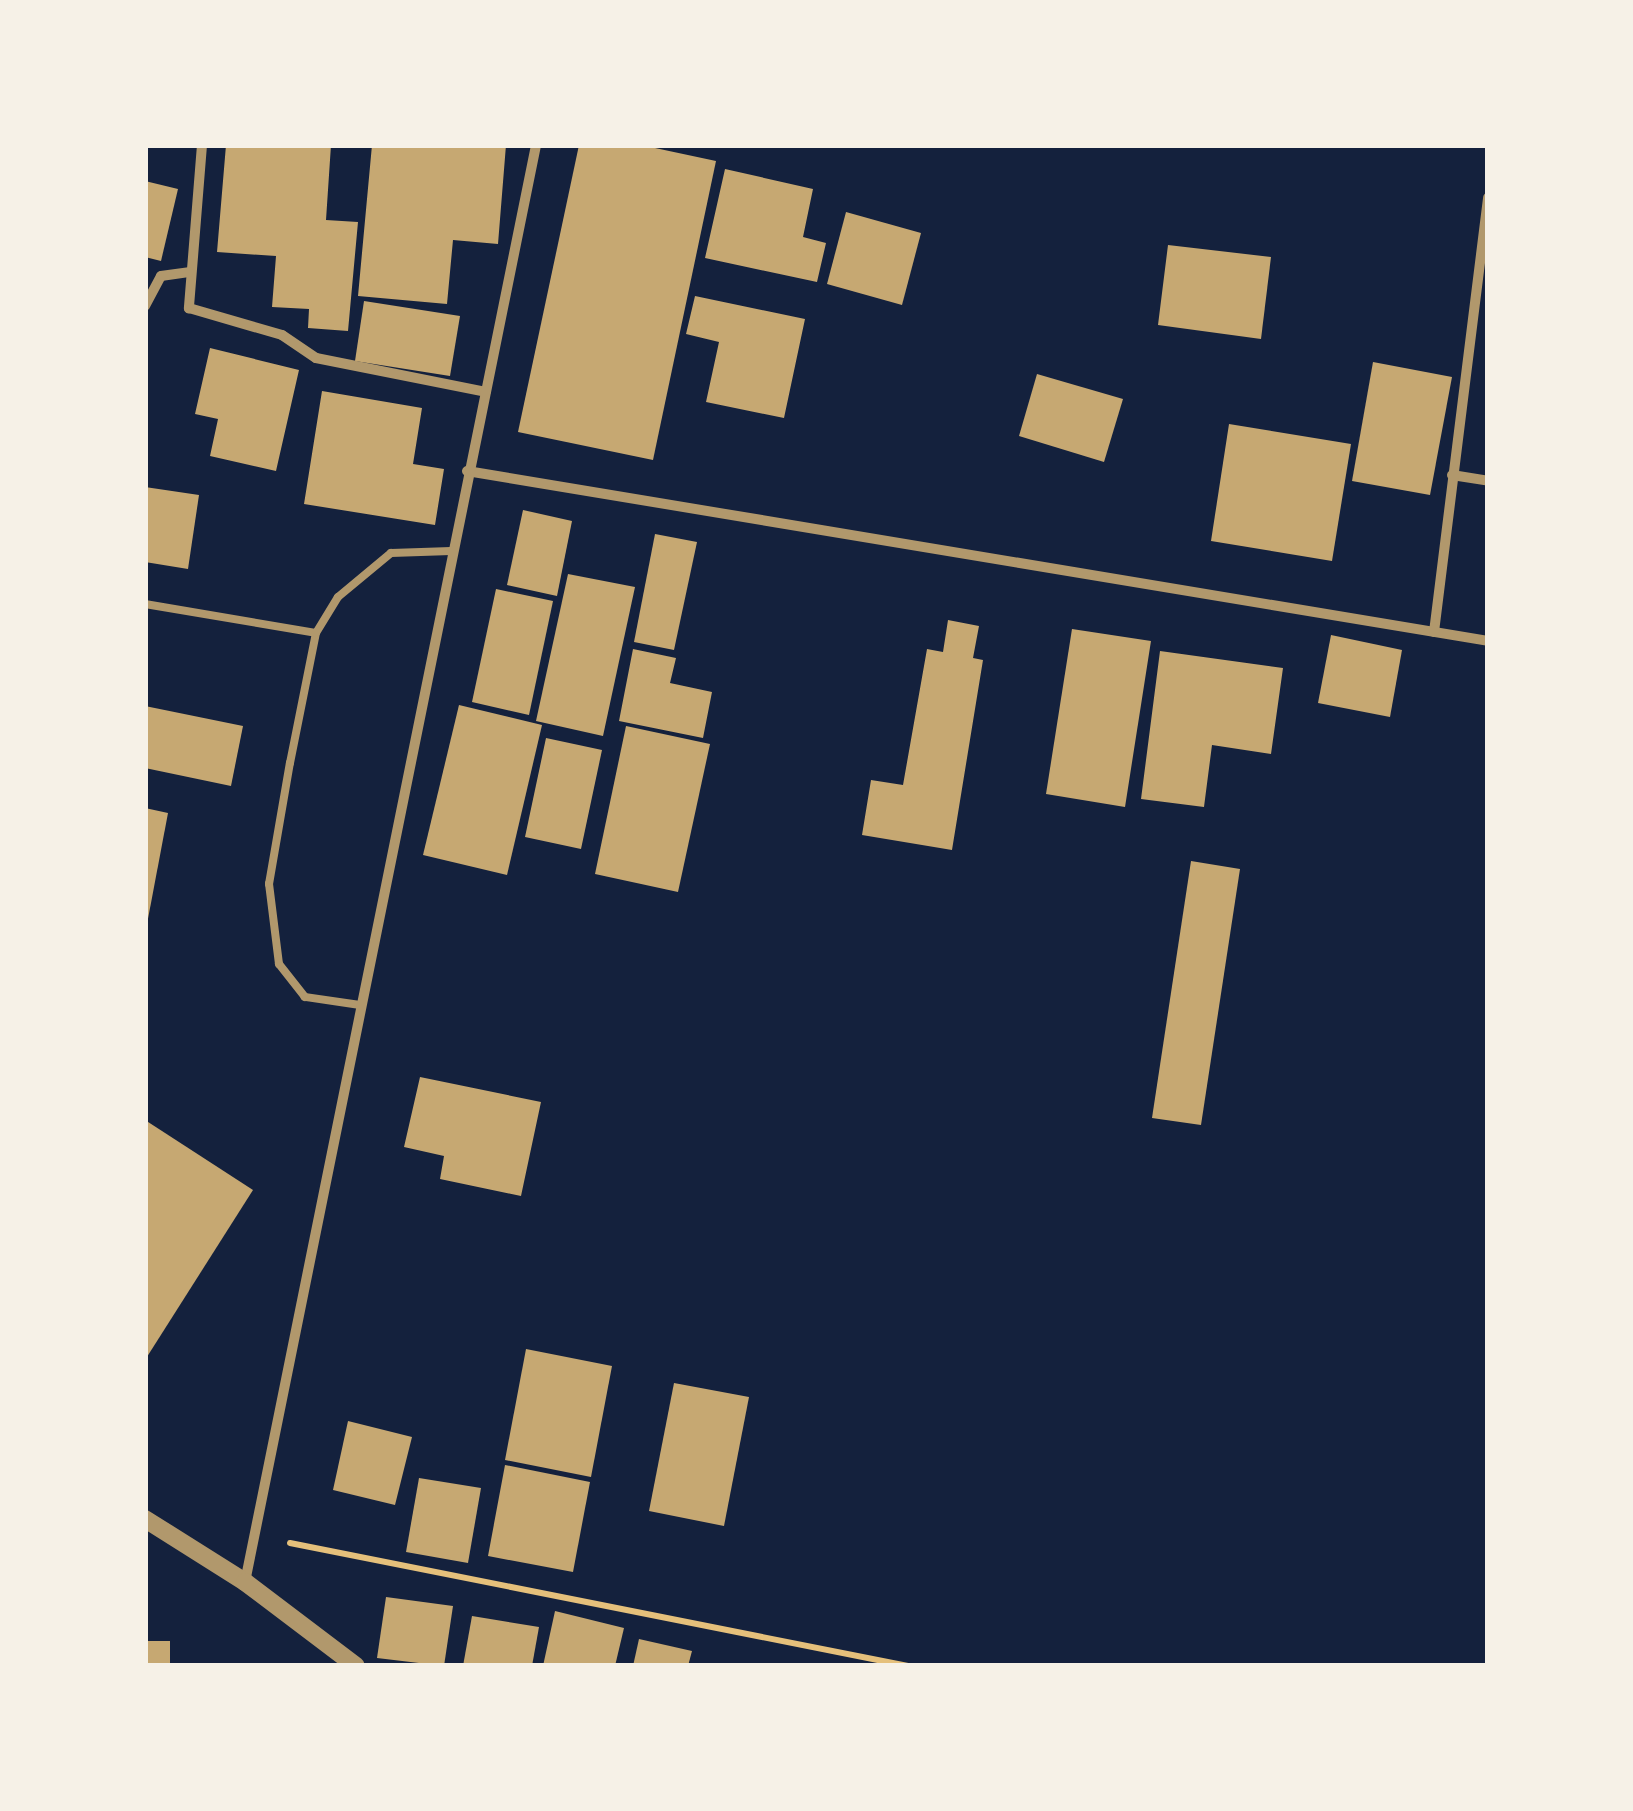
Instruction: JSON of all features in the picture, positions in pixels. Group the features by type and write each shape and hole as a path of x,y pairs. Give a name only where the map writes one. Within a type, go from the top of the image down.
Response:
{"street":[{"path":"202,145 188,272 190,308 199,314 282,336 316,358 486,392"},
{"path":"245,1582 536,145"},
{"path":"1434,632 1488,197"},
{"path":"145,306 161,276 188,272"},
{"path":"467,471 1488,640"},
{"path":"1452,475 1488,481"},
{"path":"145,1519 245,1582 356,1666"}],"lane":[{"path":"360,1005 304,997 279,964 269,884 316,634 338,598 392,553 451,551"},
{"path":"145,604 316,634"}],"path":[{"path":"254,1536 908,1666"}],"building":[{"path":"226,145 331,145 326,220 358,222 348,331 308,328 309,309 272,307 276,256 217,252"},
{"path":"372,145 506,145 498,244 453,240 447,304 358,296"},
{"path":"579,145 641,145 716,161 653,460 518,432"},
{"path":"725,169 813,189 803,237 826,243 817,282 705,258"},
{"path":"145,181 178,189 161,261 145,257"},
{"path":"846,212 921,233 902,305 827,284"},
{"path":"1168,245 1271,257 1261,339 1158,325"},
{"path":"695,296 805,319 784,418 706,402 719,342 686,334"},
{"path":"364,301 460,316 450,376 355,361"},
{"path":"210,348 299,370 276,471 210,456 218,419 195,414"},
{"path":"1373,362 1452,377 1430,495 1352,481"},
{"path":"1037,374 1123,399 1104,462 1019,436"},
{"path":"322,391 422,408 413,464 444,469 435,525 304,504"},
{"path":"1229,424 1351,444 1332,561 1211,541"},
{"path":"145,487 199,495 188,569 145,562"},
{"path":"523,510 572,521 557,596 507,585"},
{"path":"655,534 697,542 674,650 634,642"},
{"path":"568,574 635,587 603,736 536,721"},
{"path":"496,589 553,601 529,715 472,702"},
{"path":"948,620 979,626 973,658 983,660 952,850 862,835 871,780 903,785 927,649 943,652"},
{"path":"1072,629 1151,641 1125,807 1046,794"},
{"path":"1331,635 1402,650 1390,717 1318,703"},
{"path":"633,649 676,658 670,683 712,692 703,738 619,721"},
{"path":"1160,651 1283,668 1271,754 1212,745 1204,807 1141,799"},
{"path":"459,705 542,725 507,875 423,855"},
{"path":"145,706 243,726 231,786 145,768"},
{"path":"626,726 710,744 678,892 595,874"},
{"path":"546,738 602,750 581,849 525,837"},
{"path":"145,808 168,813 147,924 145,924"},
{"path":"1191,861 1240,869 1201,1125 1152,1118"},
{"path":"420,1077 541,1102 521,1196 440,1179 444,1156 404,1147"},
{"path":"145,1120 253,1190 145,1360"},
{"path":"526,1349 612,1366 591,1477 505,1460"},
{"path":"674,1383 749,1397 724,1526 649,1511"},
{"path":"348,1421 412,1437 395,1505 333,1490"},
{"path":"505,1465 590,1482 573,1572 488,1556"},
{"path":"419,1478 481,1488 468,1563 406,1552"},
{"path":"386,1597 453,1606 444,1666 377,1658"},
{"path":"555,1611 624,1628 615,1666 543,1666"},
{"path":"472,1616 539,1627 532,1666 463,1666"},
{"path":"639,1639 692,1651 688,1666 633,1666"},
{"path":"145,1641 170,1641 170,1666 145,1666"}]}
